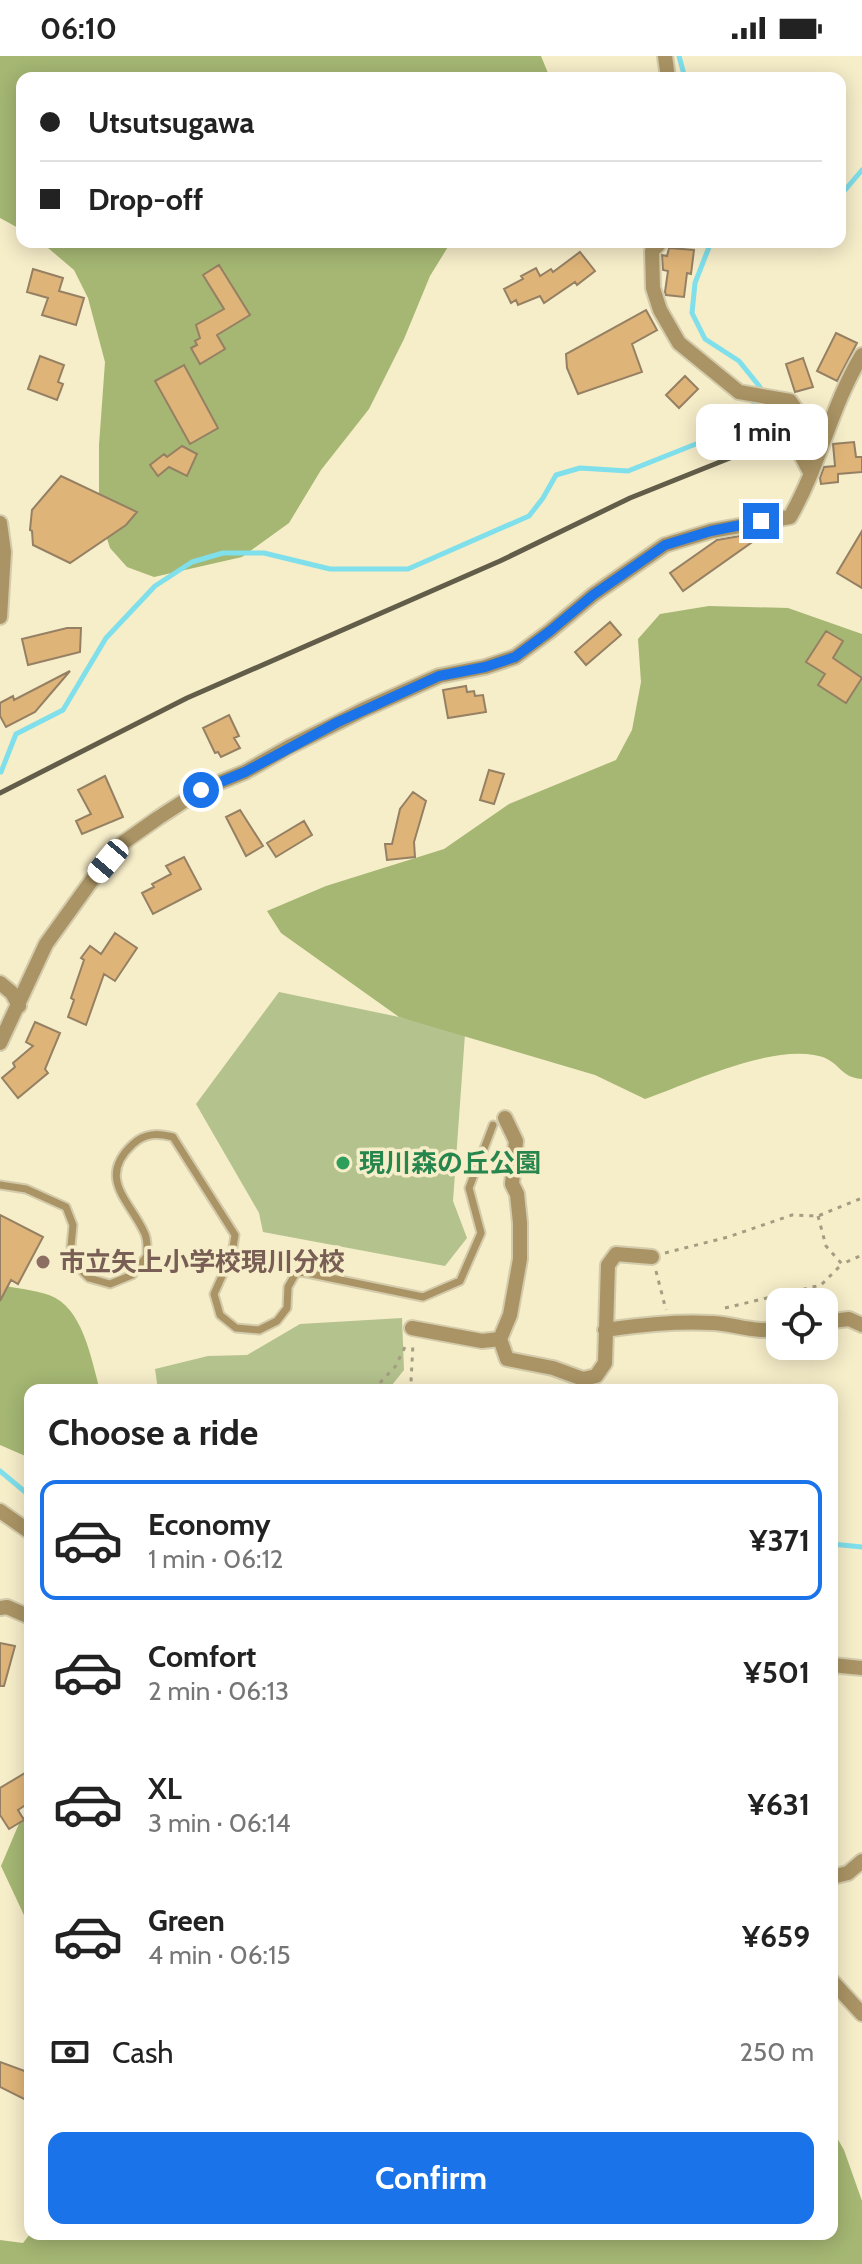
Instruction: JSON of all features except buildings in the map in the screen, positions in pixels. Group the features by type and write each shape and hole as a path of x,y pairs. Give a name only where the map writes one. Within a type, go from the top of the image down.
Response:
{"street":[{"path":"655,248 652,251 653,288 660,310 679,343 739,392 790,401 802,418 801,455 811,474"},
{"path":"0,1043 46,944 124,842 158,818 201,790 245,772 376,704 439,676 485,667 515,657 593,595 665,545 711,531 790,517 811,474 846,381 862,355"},
{"path":"0,523 4,552 0,617"},
{"path":"0,983 12,993 19,1006"},
{"path":"499,1122 516,1141 512,1184 517,1194 520,1223 520,1259 510,1315 500,1339 507,1359 553,1368 583,1379 596,1376 605,1363 608,1265 616,1254 652,1257"},
{"path":"838,1320 849,1319 862,1325"},
{"path":"605,1330 669,1321 717,1323 766,1332"},
{"path":"412,1328 482,1341 500,1339"},
{"path":"0,1511 24,1528"},
{"path":"0,1608 7,1607 24,1614"},
{"path":"838,1666 862,1668"},
{"path":"838,1876 848,1873 862,1861"},
{"path":"838,1988 862,2014"}],"lane":[{"path":"0,1185 26,1189 66,1207 73,1225 71,1246 75,1264 89,1278 110,1284 132,1275 147,1256 146,1234 117,1191 118,1166 125,1151 141,1137 158,1134 173,1137 235,1235 232,1254 214,1294 220,1315 236,1328 259,1330 277,1321 287,1308 288,1287 297,1271 423,1297 460,1281 481,1233 469,1188 499,1122"}],"path":[{"path":"669,1321 652,1257 728,1237 792,1215 818,1216 862,1198"},
{"path":"818,1216 826,1246 842,1264"},
{"path":"717,1323 724,1309 821,1285 842,1264 862,1255"},
{"path":"379,1384 395,1367 403,1347 412,1338 410,1384"}],"green space":[{"path":"0,56 541,56 548,72 16,72 16,227 0,218"},
{"path":"48,248 447,248 430,276 404,339 369,409 321,470 289,523 242,557 154,577 127,567 110,548 99,513 99,445 105,362 88,298 74,270"},
{"path":"709,606 788,608 862,634 862,1079 848,1075 823,1057 795,1054 751,1061 645,1099 595,1075 399,1017 281,933 267,911 326,886 444,849 509,804 616,760 632,730 641,682 638,639 660,614"},
{"name":"現川森の丘公園","path":"279,992 465,1034 453,1201 467,1238 445,1266 263,1232 259,1213 196,1104"},
{"path":"0,1285 31,1290 61,1301 84,1335 98,1384 24,1384 24,1455 0,1445"},
{"path":"402,1318 404,1370 393,1384 157,1384 155,1369 208,1356 247,1355 300,1324"},
{"path":"24,1816 24,1915 1,1866"},
{"path":"838,2140 862,2201 862,2264 0,2264 0,2240 23,2243 25,2240 838,2240"}],"waterway":[{"path":"679,56 683,72"},
{"path":"846,189 862,170"},
{"path":"1,772 16,734 63,710 106,638 155,586 192,562 223,553 264,553 330,569 408,569 529,516 556,475 580,468 628,471 726,432 750,414 760,387 739,361 705,339 692,313 695,283 709,248"},
{"path":"0,1471 24,1491"},
{"path":"838,1545 862,1547"}],"railway":[{"path":"0,793 187,698 500,561 630,498 780,438"}],"place":[{"name":"現川森の丘公園","path":"343,1163"},
{"name":"市立矢上小学校現川分校","path":"43,1262"}],"route":[{"path":"201,790 245,772 338,722 439,676 485,667 515,657 593,595 665,545 711,531 761,521"}]}
